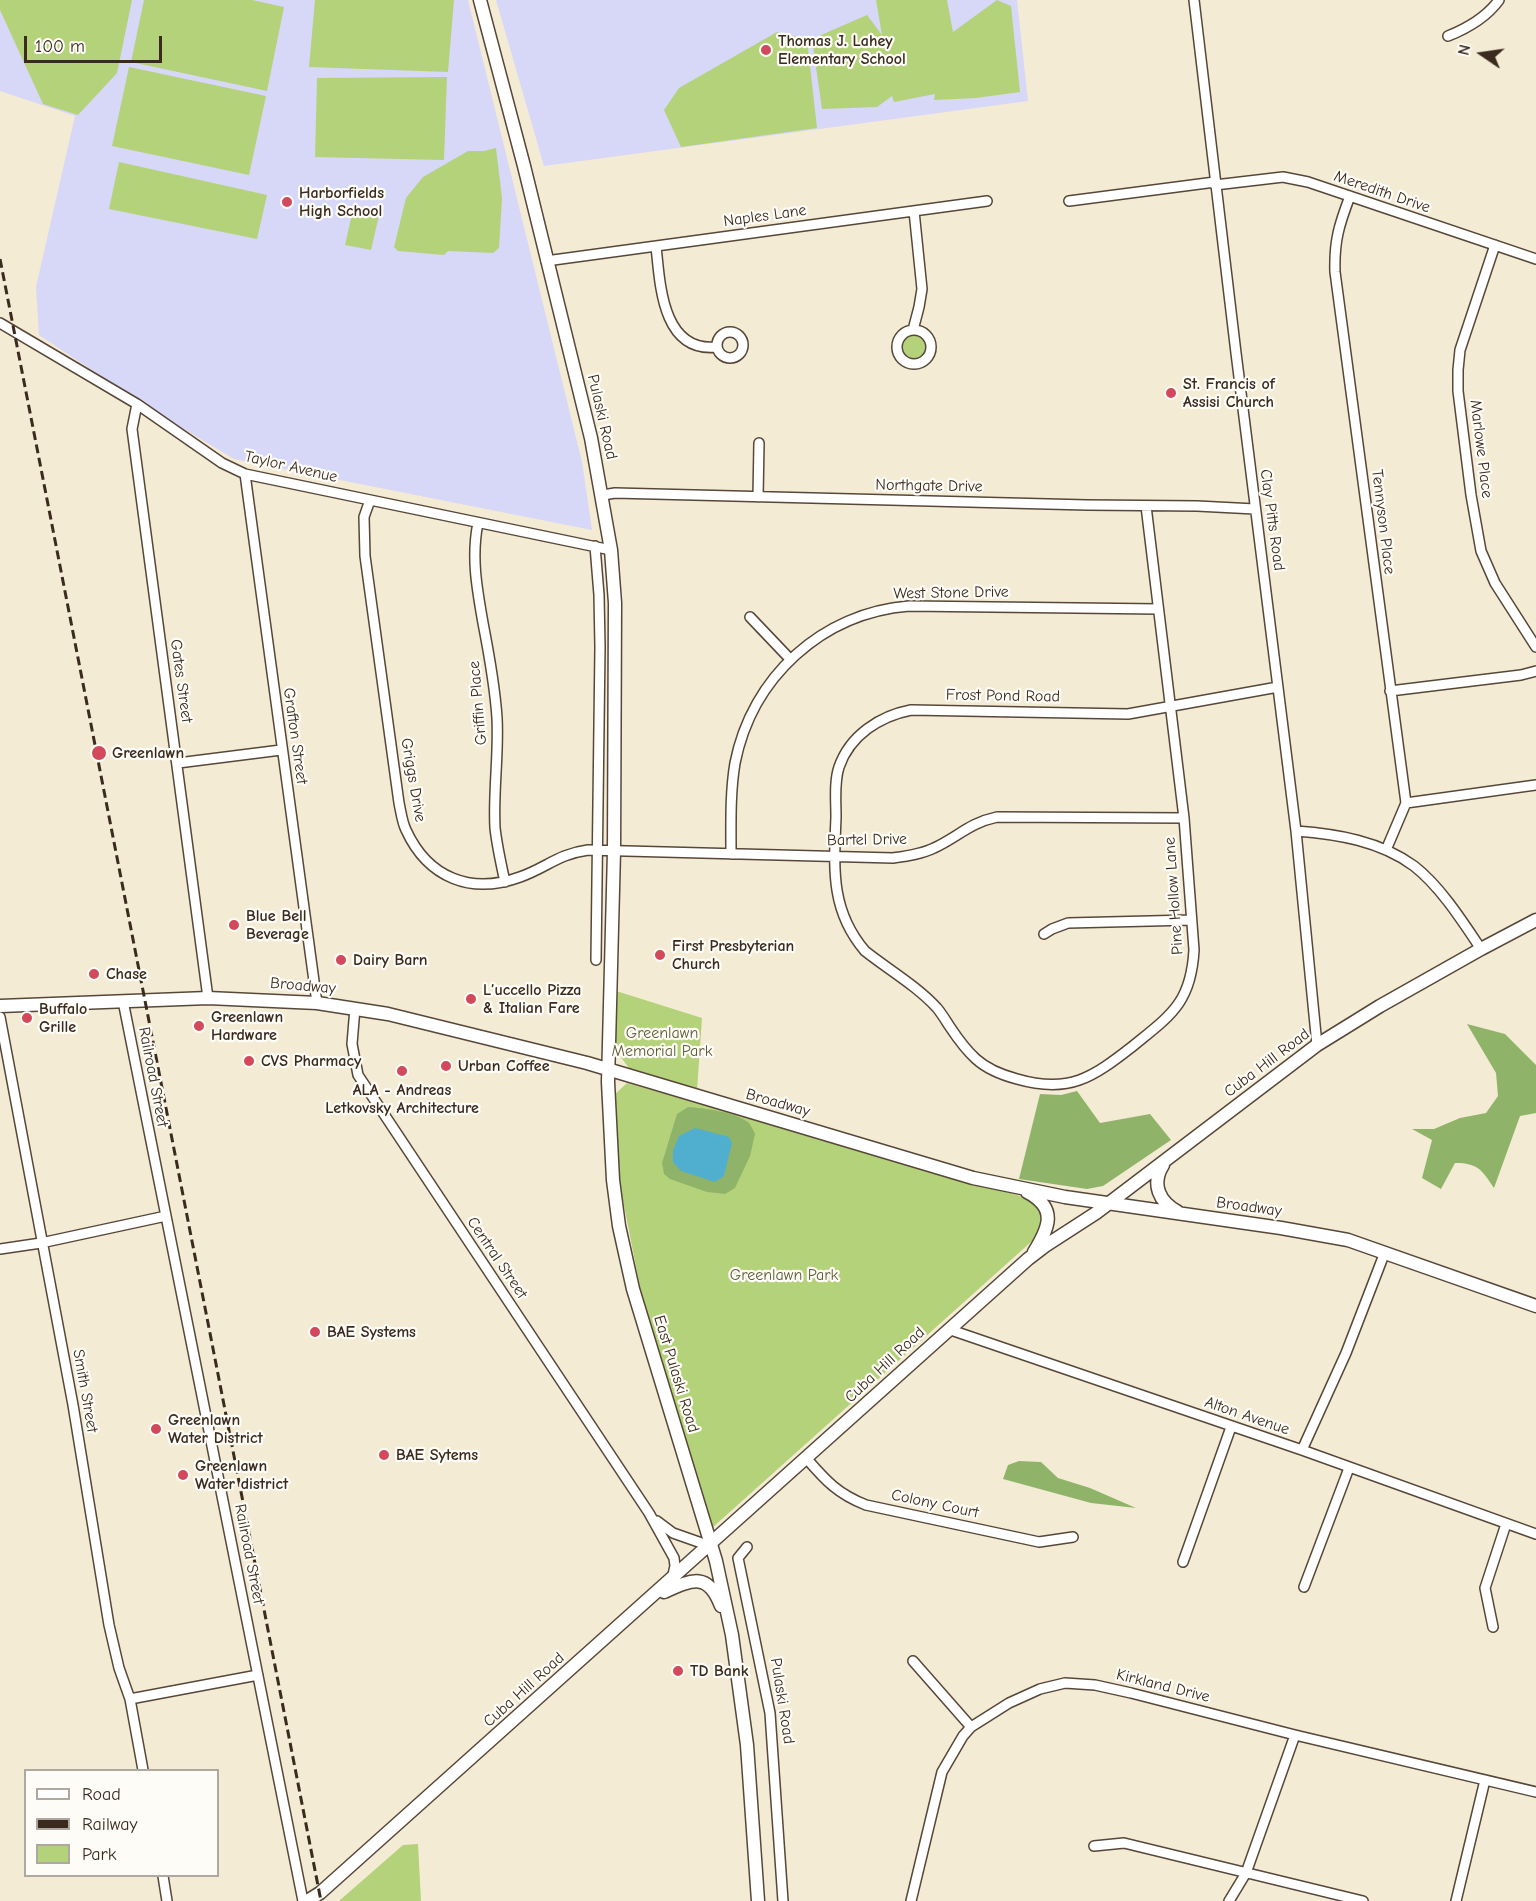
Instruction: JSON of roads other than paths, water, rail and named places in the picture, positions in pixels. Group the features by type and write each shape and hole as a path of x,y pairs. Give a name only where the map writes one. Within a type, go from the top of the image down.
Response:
{"main road":[{"name":"Pulaski Road","path":"480,0 524,166 603,495 611,550 615,603 614,851"},
{"name":"East Pulaski Road","path":"614,851 608,1069 611,1159 619,1226 655,1365 710,1546 732,1635 747,1745 758,1901"},
{"name":"Cuba Hill Road","path":"305,1901 320,1893 807,1459 948,1329 1029,1259 1108,1204 1317,1045 1376,1008 1536,920"},
{"name":"Broadway","path":"0,1006 208,998 317,1003 354,1008 442,1027 608,1069 962,1174 1108,1204 1281,1228 1348,1240 1536,1306"},
{"path":"1167,1160 1158,1175 1157,1190 1168,1206 1187,1215"},
{"path":"1010,1185 1036,1197 1047,1211 1048,1225 1045,1234 1029,1259"},
{"path":"654,1596 687,1581 701,1581 718,1599 732,1635"}],"street":[{"name":"Clay Pitts Road","path":"1194,0 1296,831 1317,1045"},
{"path":"1448,36 1465,30 1479,20 1498,0"},
{"name":"Meredith Drive","path":"1069,201 1283,177 1308,182 1536,260"},
{"name":"Tennyson Place","path":"1350,196 1334,246 1335,272 1389,691 1406,804"},
{"name":"Naples Lane","path":"546,261 987,201"},
{"path":"913,330 921,289 914,211"},
{"name":"Marlowe Place","path":"1495,245 1460,350 1458,391 1471,495 1481,551 1495,583 1536,647"},
{"path":"656,246 662,300 671,322 684,338 695,345 705,348 717,347"},
{"name":"Taylor Avenue","path":"0,323 137,404 222,463 245,474 611,550"},
{"name":"Gates Street","path":"137,404 132,429 208,998"},
{"path":"758,497 759,443"},
{"name":"Grafton Street","path":"245,474 317,1003"},
{"name":"Northgate Drive","path":"603,495 615,493 1255,509"},
{"name":"Griggs Drive","path":"370,500 364,517 365,556 399,803 405,828 420,854 436,870 459,881 481,884 505,882 534,871 564,855 576,852 614,851"},
{"name":"Pine Hollow Lane","path":"834,857 836,894 855,940 865,951 938,1009 962,1044 978,1061 1001,1075 1051,1086 1074,1083 1116,1059 1166,1019 1182,1000 1188,988 1193,969 1194,950 1184,818 1146,506"},
{"name":"Griffin Place","path":"478,523 475,540 475,567 494,681 497,761 495,825 497,847 505,882"},
{"path":"595,546 600,647 596,960"},
{"name":"West Stone Drive","path":"730,854 735,764 740,743 759,698 790,659 813,640 840,624 888,608 921,606 1158,609"},
{"path":"750,617 790,659"},
{"path":"1389,691 1521,675 1536,671"},
{"name":"Frost Pond Road","path":"834,857 839,767 856,740 871,726 891,714 911,710 935,710 1128,714 1172,708 1278,687"},
{"path":"177,763 281,750"},
{"path":"1386,850 1406,804 1536,785"},
{"name":"Bartel Drive","path":"614,851 893,858 934,849 975,824 997,817 1184,818"},
{"path":"1296,831 1330,834 1386,850 1415,867 1457,912 1481,949"},
{"path":"1044,934 1052,928 1068,923 1191,920"},
{"name":"Railroad Street","path":"123,1001 305,1901"},
{"name":"Central Street","path":"354,1008 352,1044 355,1063 365,1087 649,1513 674,1558 672,1580"},
{"name":"Smith Street","path":"0,1017 73,1405 110,1625 119,1668 130,1699 143,1769"},
{"path":"0,1249 41,1243 166,1216"},
{"path":"1302,1450 1346,1353 1385,1252"},
{"name":"Alton Avenue","path":"948,1329 1302,1450 1536,1534"},
{"path":"1183,1562 1231,1427"},
{"name":"Colony Court","path":"807,1459 832,1487 847,1498 866,1505 1039,1542 1073,1537"},
{"path":"1304,1587 1349,1468"},
{"name":"Central Street","path":"649,1513 673,1533 710,1546"},
{"path":"1493,1627 1485,1588 1506,1524"},
{"name":"Pulaski Road","path":"747,1547 738,1558 770,1713 783,1901"},
{"path":"913,1661 971,1727"},
{"path":"130,1699 258,1675"},
{"name":"Kirkland Drive","path":"911,1901 942,1772 954,1750 971,1727 1009,1703 1040,1689 1065,1683 1095,1685 1131,1693 1295,1735 1536,1792"},
{"path":"1229,1901 1246,1873 1295,1735"},
{"path":"1456,1901 1485,1780"},
{"path":"1094,1846 1124,1843 1363,1901"},
{"path":"163,1877 167,1901"}],"water":[{"path":"695,1128 729,1137 732,1143 724,1176 715,1182 681,1171 673,1162 673,1151 679,1136"}],"railway":[{"path":"0,259 321,1901"}],"place":[{"name":"Thomas J. Lahey Elementary School","path":"766,50"},
{"name":"Harborfields High School","path":"287,202"},
{"name":"St. Francis of Assisi Church","path":"1171,393"},
{"name":"Greenlawn","path":"99,753"},
{"name":"Blue Bell Beverage","path":"234,925"},
{"name":"First Presbyterian Church","path":"660,955"},
{"name":"Dairy Barn","path":"341,960"},
{"name":"Chase","path":"94,974"},
{"name":"L’uccello Pizza & Italian Fare","path":"471,999"},
{"name":"Buffalo Grille","path":"27,1018"},
{"name":"Greenlawn Hardware","path":"199,1026"},
{"name":"CVS Pharmacy","path":"249,1061"},
{"name":"Urban Coffee","path":"446,1066"},
{"name":"ALA - Andreas Letkovsky Architecture","path":"402,1071"},
{"name":"BAE Systems","path":"315,1332"},
{"name":"Greenlawn Water District","path":"156,1429"},
{"name":"BAE Sytems","path":"384,1455"},
{"name":"Greenlawn Water district","path":"183,1475"},
{"name":"TD Bank","path":"678,1671"}],"park label":[{"name":"Greenlawn Memorial Park","path":"662,1042"},
{"name":"Greenlawn Park","path":"784,1275"}]}
